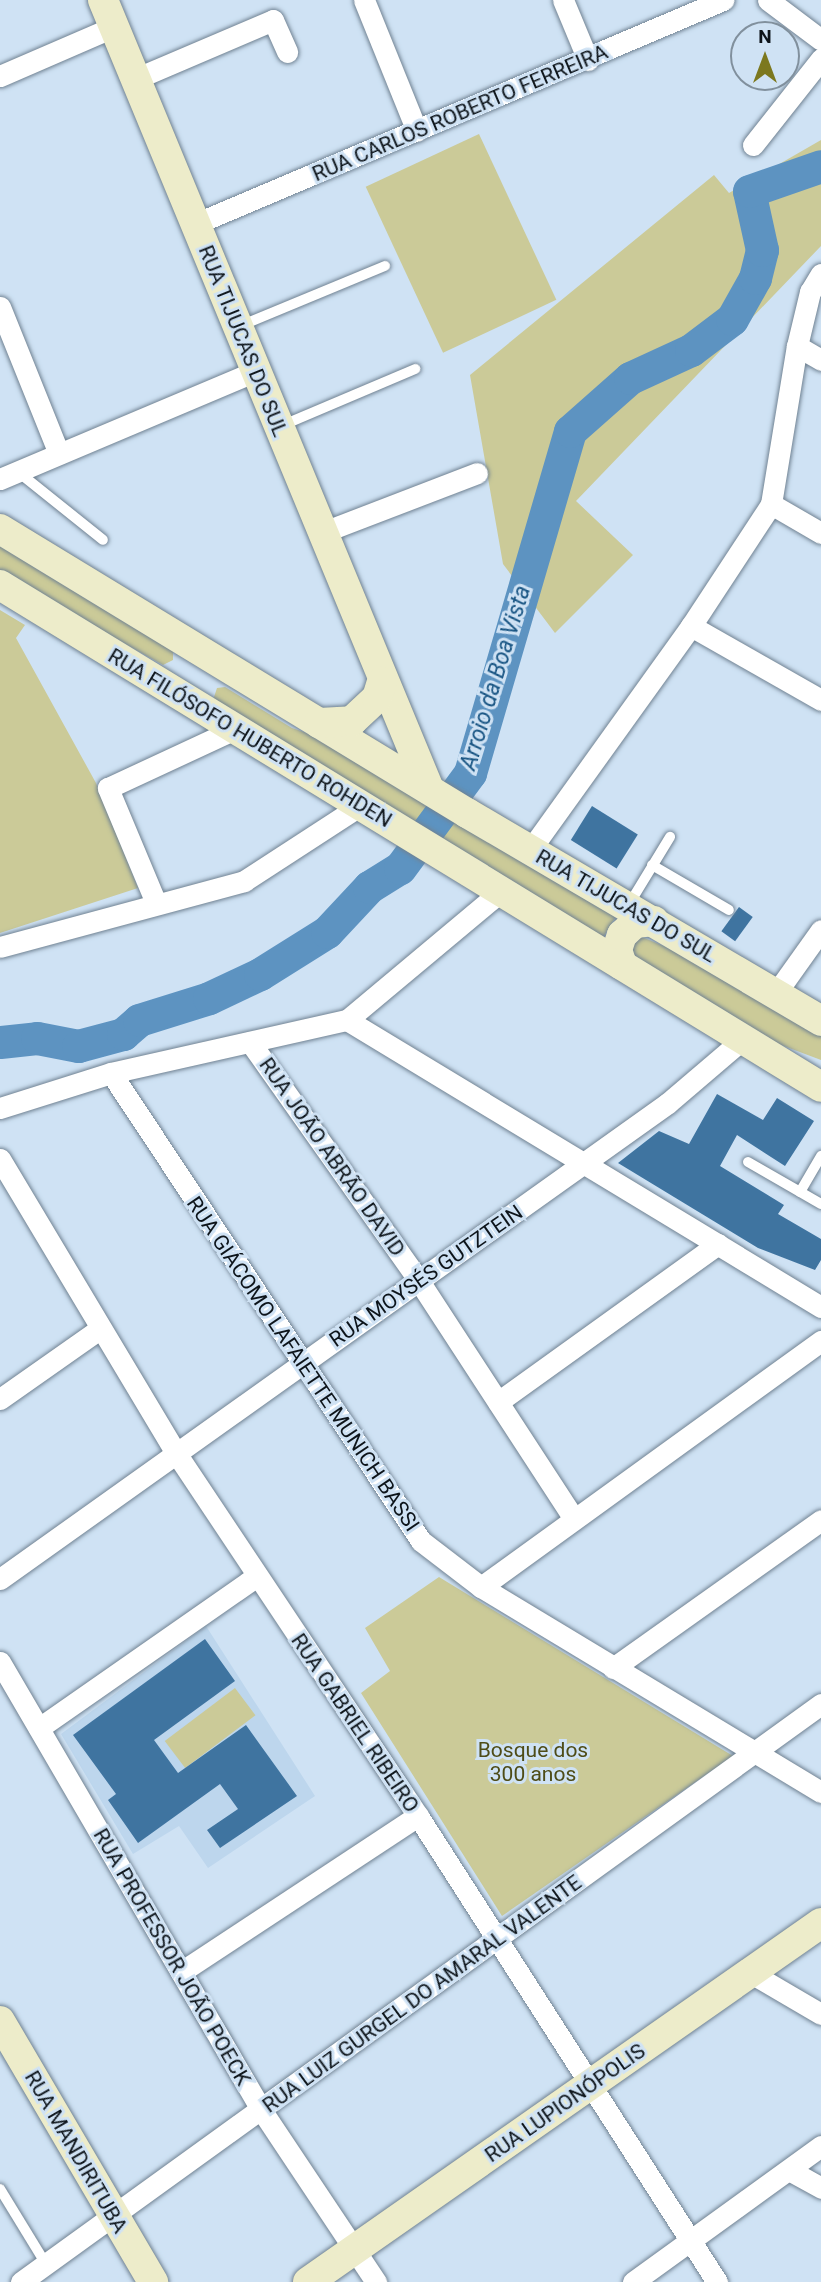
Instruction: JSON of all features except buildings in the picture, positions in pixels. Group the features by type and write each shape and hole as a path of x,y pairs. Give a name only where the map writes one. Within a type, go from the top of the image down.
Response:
{"main road":[{"name":"RUA TIJUCAS DO SUL","path":"108,13 382,682 430,790 821,1021"},
{"path":"0,528 430,790"},
{"name":"RUA FILÓSOFO HUBERTO ROHDEN","path":"0,585 500,892"},
{"path":"153,679 168,680 180,672 186,658 178,637"},
{"path":"204,710 200,696 203,681 213,671 227,667"},
{"path":"319,723 352,721 372,705 382,682"},
{"path":"500,892 820,1086"},
{"path":"622,965 617,950 622,935 635,923 654,921"},
{"name":"RUA LUPIONÓPOLIS","path":"308,2282 821,1923"},
{"name":"RUA MANDIRITUBA","path":"0,2021 153,2282"}],"street":[{"path":"364,0 417,131"},
{"path":"563,0 588,60"},
{"name":"RUA CARLOS ROBERTO FERREIRA","path":"195,224 588,60 723,0"},
{"path":"768,0 821,40"},
{"path":"0,76 108,13"},
{"path":"135,79 273,20 287,52"},
{"path":"753,145 821,59"},
{"path":"530,850 691,626 771,504 797,345 810,292 821,274"},
{"path":"2,316 59,454"},
{"path":"797,345 821,360"},
{"path":"9,475 256,371"},
{"path":"321,533 477,472"},
{"path":"771,504 821,533"},
{"path":"691,626 821,700"},
{"path":"156,904 108,788 235,729"},
{"path":"0,947 244,881 361,806"},
{"path":"0,1108 111,1073 347,1020 500,892"},
{"path":"776,993 821,929"},
{"path":"347,1020 821,1307"},
{"name":"RUA MOYSÉS GUTZTEIN","path":"0,1578 668,1103 743,1038"},
{"name":"RUA JOÃO ABRÃO DAVID","path":"250,1042 419,1281 575,1520"},
{"name":"RUA GIÁCOMO LAFAIETTE MUNICH BASSI","path":"111,1073 301,1365 421,1541 481,1587 821,1792"},
{"name":"RUA GABRIEL RIBEIRO","path":"0,1159 176,1453 418,1816 495,1940 717,2282"},
{"path":"498,1402 718,1244"},
{"path":"0,1399 101,1328"},
{"path":"481,1587 821,1341"},
{"path":"613,1668 821,1520"},
{"path":"39,1728 257,1576"},
{"name":"RUA PROFESSOR JOÃO POECK","path":"0,1662 262,2111 376,2282"},
{"name":"RUA LUIZ GURGEL DO AMARAL VALENTE","path":"21,2282 262,2111 821,1704"},
{"path":"181,1972 418,1816"},
{"path":"751,1973 821,2014"},
{"path":"633,2282 692,2243 821,2146"},
{"path":"789,2170 821,2188"}],"lane":[{"path":"238,327 385,266"},
{"path":"279,427 415,369"},
{"path":"9,475 103,540"},
{"path":"628,906 670,837"},
{"path":"652,865 729,910"},
{"path":"800,1192 821,1156"},
{"path":"748,1162 821,1204"},
{"path":"0,2189 46,2264"}],"shaded area":[{"path":"206,1626 315,1796 208,1868 179,1826 133,1854 61,1734"}],"green space":[{"path":"479,134 556,300 443,353 366,187"},
{"path":"821,140 821,246 576,501 633,555 555,633 503,564 470,375 714,175 729,193"},
{"path":"0,544 173,649 173,660 163,665 0,574"},
{"path":"0,610 25,625 16,638 96,783 138,888 0,933"},
{"path":"225,687 292,728 325,739 618,913 602,939 213,700 217,688"},
{"path":"642,937 707,964 821,1031 821,1060 760,1037 628,957 626,947"},
{"name":"Bosque dos 300 anos","path":"439,1577 733,1756 502,1916 361,1693 390,1671 365,1628"},
{"path":"235,1688 255,1715 185,1768 165,1741"}],"waterway":[{"name":"Arroio da Boa Vista","path":"0,1042 37,1038 78,1046 123,1034 139,1020 209,998 260,974 327,932 369,887 400,868 470,773 570,431 630,378 691,350 732,319 755,278 762,250 749,191 821,166"}]}
